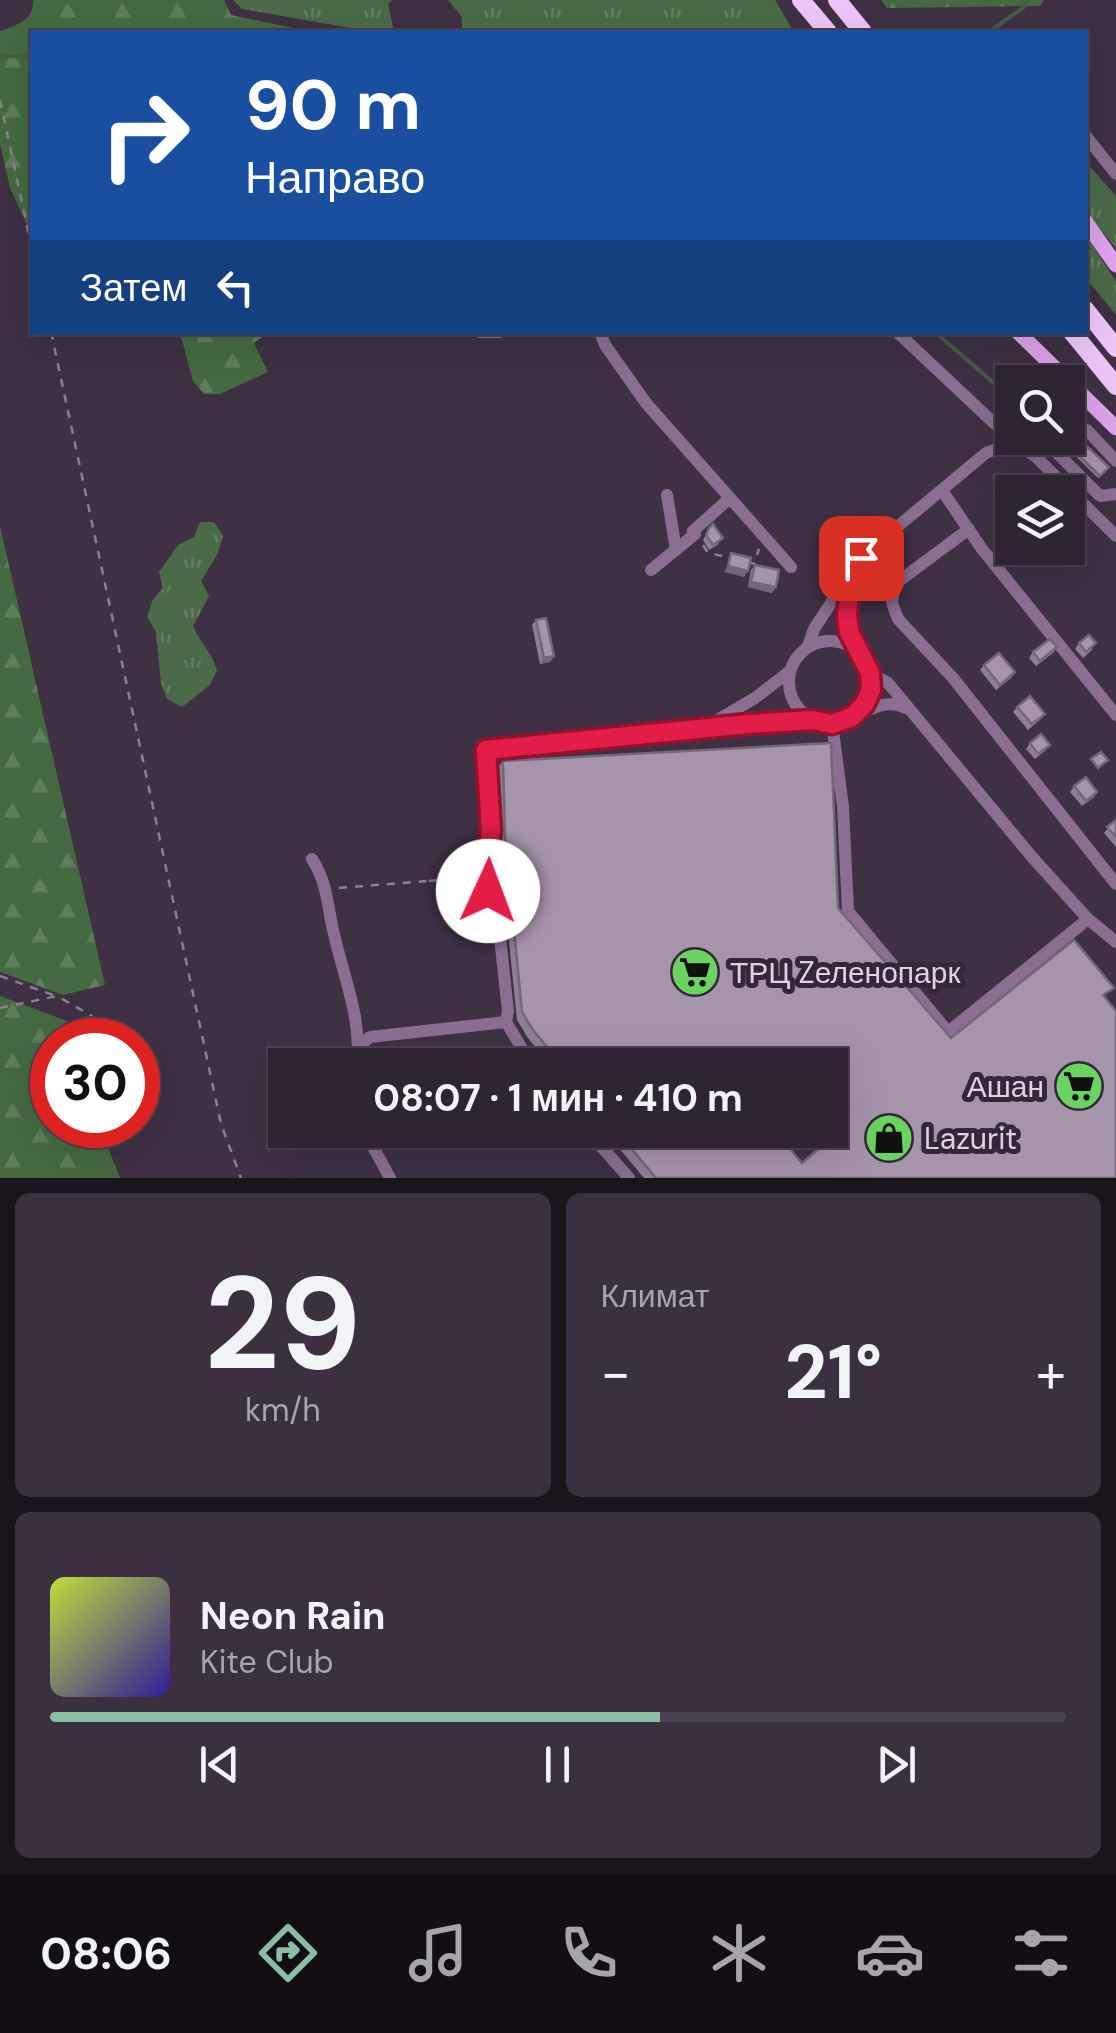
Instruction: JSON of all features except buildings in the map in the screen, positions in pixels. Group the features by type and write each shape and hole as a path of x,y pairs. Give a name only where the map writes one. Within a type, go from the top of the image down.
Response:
{"highway":[{"path":"801,0 826,30"},
{"path":"840,4 864,30"},
{"path":"1088,313 1116,348"},
{"path":"1074,335 1116,386"}],"main road":[{"path":"1088,225 1116,265"},
{"path":"1021,335 1116,428"}],"street":[{"path":"1088,139 1116,174"},
{"path":"601,335 646,403 791,568"},
{"path":"900,335 995,424"},
{"path":"1085,429 1116,460"},
{"path":"808,646 814,629 861,558 995,450"},
{"path":"1034,455 1113,527"},
{"path":"1059,455 1100,496 1116,494"},
{"path":"942,492 1116,715"},
{"path":"668,495 676,550"},
{"path":"651,570 695,534 693,531 730,498"},
{"path":"969,529 895,584 892,603 898,618 953,678 1116,884"},
{"path":"852,717 871,690 870,673 849,632 847,615 850,587 861,558"},
{"path":"813,720 792,700 788,686 796,657 808,646 838,641 864,658"},
{"path":"708,727 790,671"},
{"path":"870,673 888,683 1032,858 1116,943"},
{"path":"522,1048 506,1022 498,919 488,891 491,831 486,750 708,727 813,720 832,724 878,705 895,703 909,709"},
{"path":"832,724 843,807 848,911 948,1032 1088,918"},
{"path":"312,859 327,889 332,930 358,1024 359,1046"},
{"path":"359,1046 370,1036 506,1022"},
{"path":"374,1148 390,1178"},
{"path":"602,1148 629,1178"}],"path":[{"path":"0,100 30,240"},
{"path":"52,335 221,1124 241,1178"},
{"path":"695,534 708,552 754,564 760,547 756,544"},
{"path":"327,889 484,876"},
{"path":"0,976 57,996 93,1018"},
{"path":"0,1008 57,996"}],"green space":[{"path":"33,0 224,0 231,15 303,30 30,30 30,231 10,188 0,144 0,31 18,24 33,7"},
{"path":"233,0 392,0 388,4 394,30 362,30 242,9"},
{"path":"448,0 775,0 793,30 462,30 462,17"},
{"path":"881,0 1044,0 1040,6 887,8"},
{"path":"1088,164 1116,196 1116,249 1088,214"},
{"path":"1088,239 1116,281 1116,315 1088,281"},
{"path":"181,335 264,335 254,343 268,372 220,394 204,394 193,381"},
{"path":"200,522 214,522 223,536 201,581 209,596 193,626 217,670 210,685 182,707 167,699 161,683 156,632 147,617 152,601 163,588 159,572 178,545 194,537"},
{"path":"0,526 105,985 63,995 0,972"},
{"path":"0,996 59,1018 30,1018 30,1148 108,1148 120,1178 0,1178"}],"waterway":[{"path":"992,30 1028,0"},
{"path":"0,56 30,56"},
{"path":"938,335 995,384"}],"place":[{"name":"ТРЦ Zеленопарк","path":"695,972"},
{"name":"Ашан","path":"1079,1086"},
{"name":"Lazurit","path":"889,1138"}],"route":[{"path":"488,891 486,862 491,831 486,750 787,721 832,724 852,717 871,690 870,673 849,632 847,615 850,587 861,558"}]}
